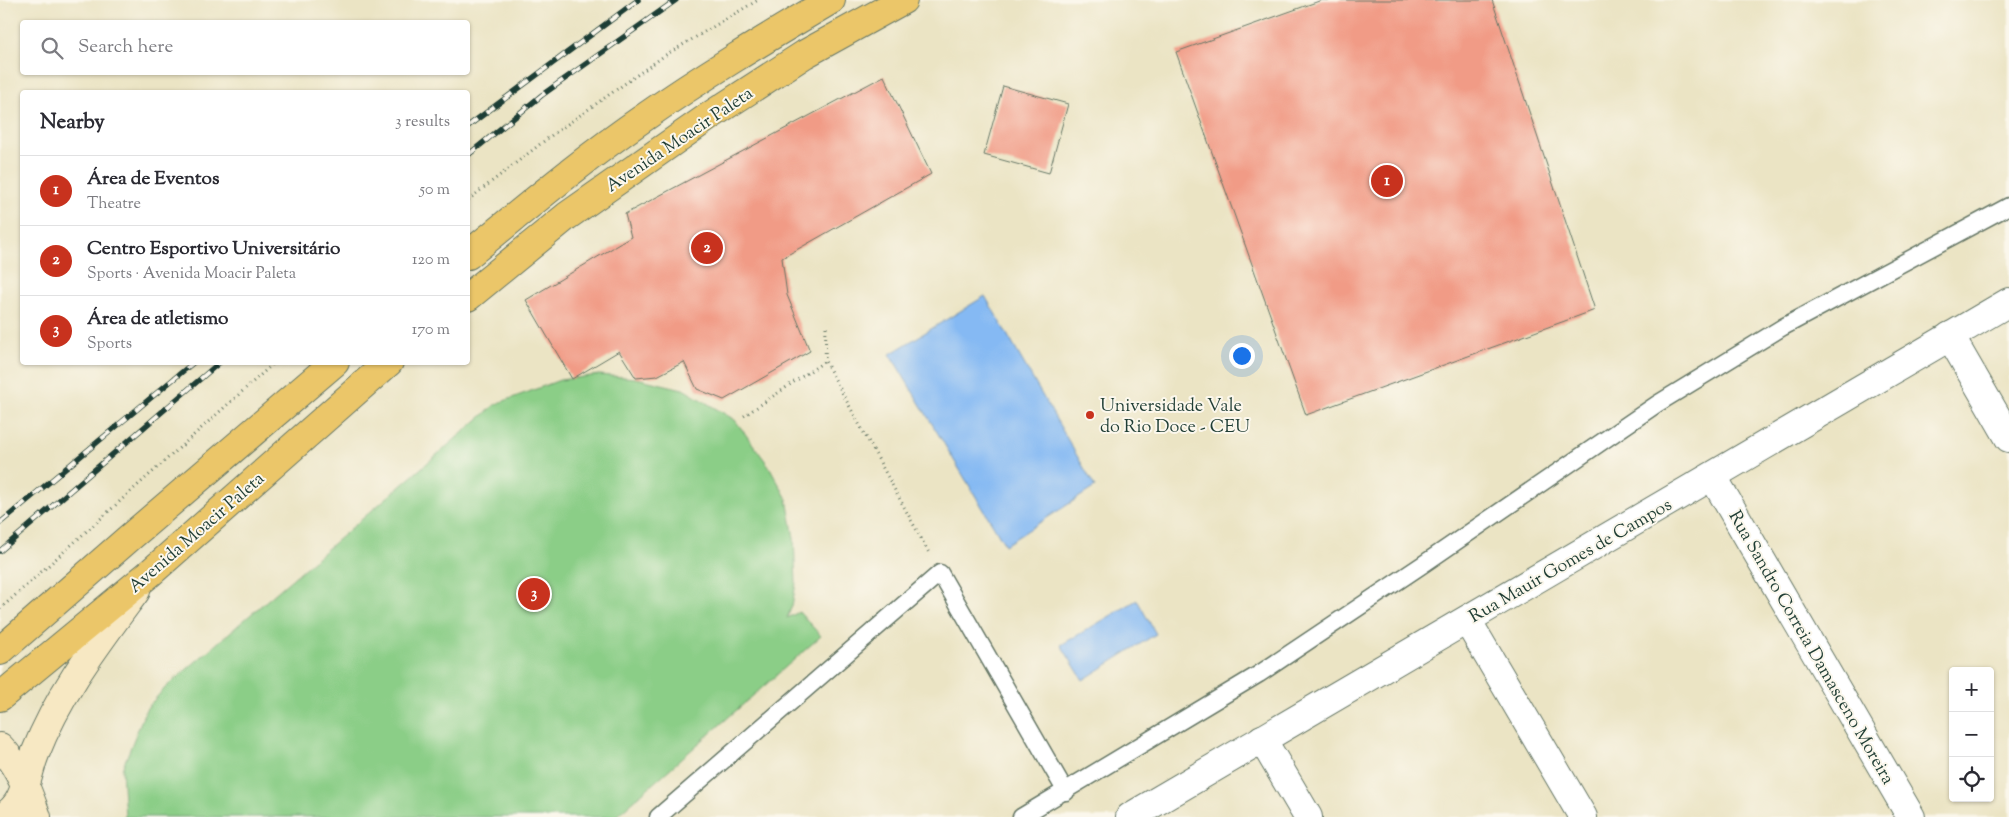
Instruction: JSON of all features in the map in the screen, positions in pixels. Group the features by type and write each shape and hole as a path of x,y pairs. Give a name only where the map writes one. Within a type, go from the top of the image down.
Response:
{"main road":[{"name":"Avenida Moacir Paleta","path":"470,252 557,182 641,120 731,59 832,0"},
{"name":"Avenida Moacir Paleta","path":"470,294 567,216 711,114 805,54 903,0"},
{"path":"0,650 331,365"},
{"name":"Avenida Moacir Paleta","path":"0,698 149,574 386,365"}],"street":[{"name":"Rua Mauir Gomes de Campos","path":"1130,817 2009,302"},
{"path":"1950,336 2009,438"},
{"name":"Rua Sandro Correia Damasceno Moreira","path":"1713,477 1911,817"},
{"path":"2,817 17,806 35,754 77,671 149,574"},
{"path":"1467,620 1583,817"},
{"path":"1262,739 1308,817"},
{"path":"0,747 15,765 37,817"}],"lane":[{"path":"1021,817 1066,792 1259,674 1666,399 1783,327 2009,206"},
{"path":"658,817 940,573 1066,792"}],"path":[{"path":"470,198 552,135 664,56 758,0"},
{"path":"826,327 825,361 940,573"},
{"path":"744,416 825,361"},
{"path":"0,609 273,365"}],"green space":[{"path":"599,375 636,378 683,389 735,420 769,466 787,499 794,538 796,583 792,606 787,618 799,612 821,636 615,817 125,817 122,769 146,709 165,688 496,404 560,380"}],"water":[{"path":"985,296 1095,487 1005,545 890,354"},
{"path":"1137,600 1156,634 1083,680 1061,645"}],"building":[{"path":"1322,0 1492,0 1595,310 1306,415 1176,52"},
{"path":"884,76 931,174 782,258 787,295 810,351 724,400 697,389 684,362 657,376 636,378 619,351 572,379 526,300 631,237 625,214"},
{"path":"1003,86 1068,104 1049,173 984,155"}],"railway":[{"path":"470,125 638,0"},
{"path":"470,153 542,95 676,0"},
{"path":"0,523 190,365"},
{"path":"0,551 217,365"}],"place":[{"name":"Área de Eventos","path":"1387,181"},
{"name":"Centro Esportivo Universitário","path":"707,248"},
{"name":"Universidade Vale do Rio Doce - CEU","path":"1090,415"},
{"name":"Área de atletismo","path":"534,594"}]}
